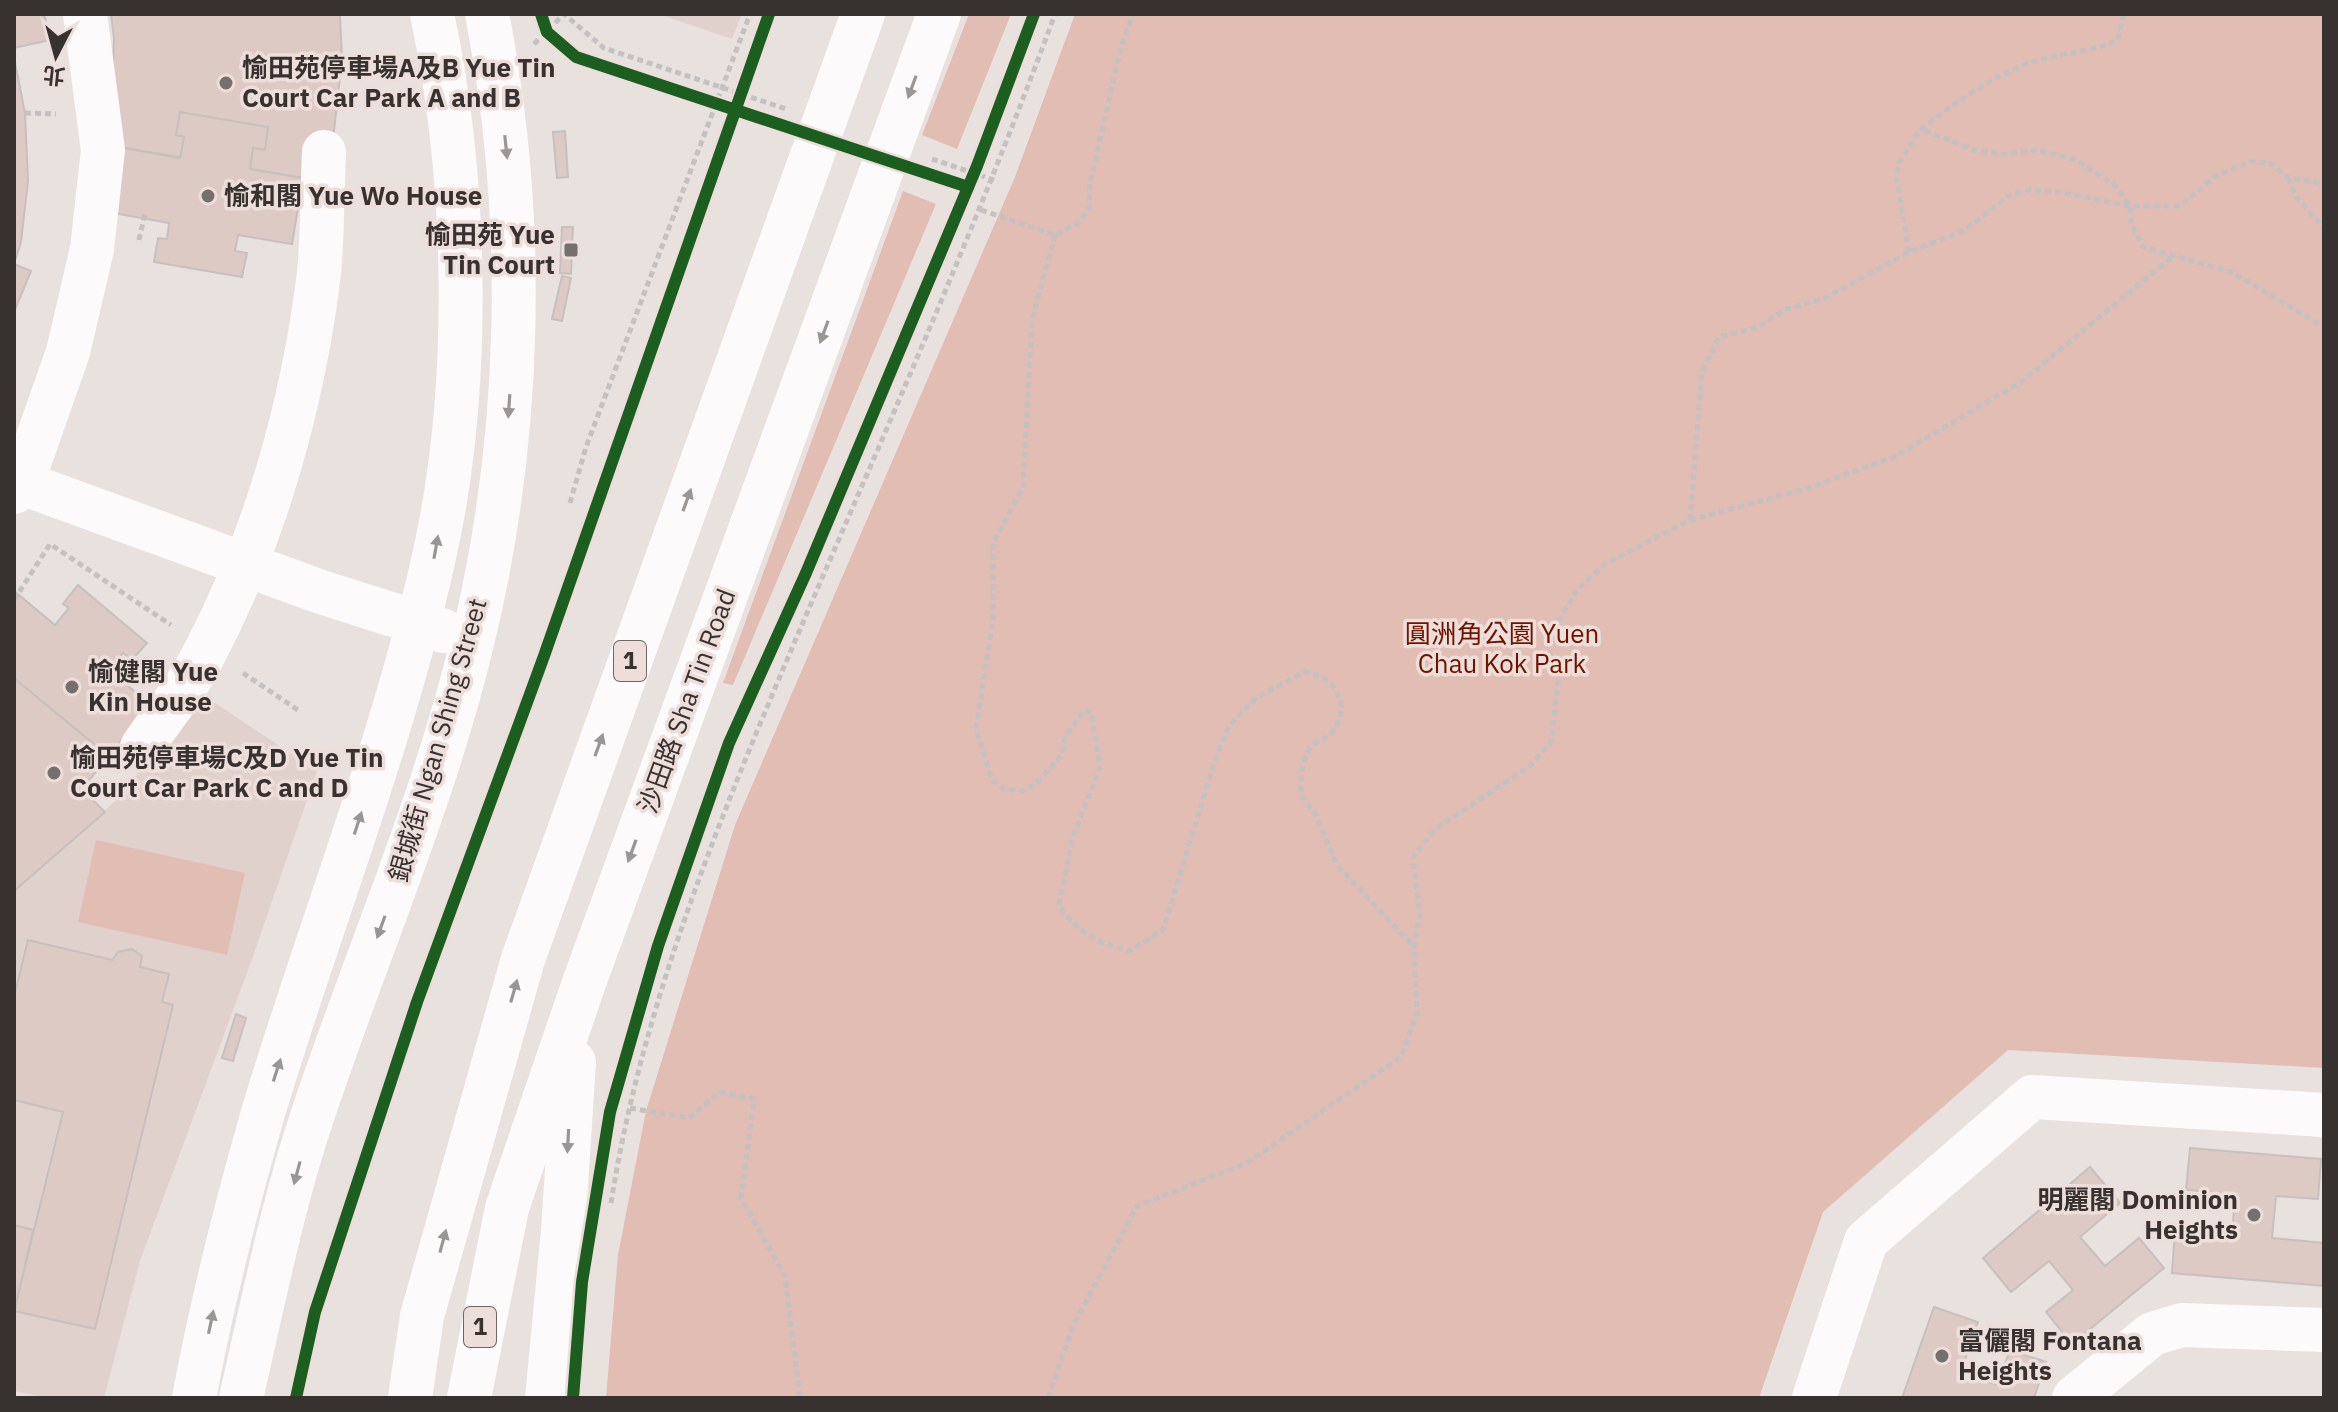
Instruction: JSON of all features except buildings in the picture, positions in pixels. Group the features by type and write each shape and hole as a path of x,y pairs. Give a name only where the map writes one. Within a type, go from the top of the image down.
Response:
{"main road":[{"path":"85,14 103,150 92,249 68,352 18,487 473,640"},
{"name":"銀城街 Ngan Shing Street","path":"194,1398 225,1257 263,1115 392,719 418,623 446,485 457,364 459,264 454,150 432,14"},
{"name":"銀城街 Ngan Shing Street","path":"241,1398 312,1116 392,896 473,640 507,437 514,292 510,188 487,14"},
{"name":"1","path":"410,1398 422,1316 523,959 863,14"},
{"name":"沙田路 Sha Tin Road","path":"469,1398 507,1208 585,980 939,14"},
{"path":"142,747 202,659 247,565 296,396 319,272 324,152"},
{"path":"547,1398 563,1231 572,1076 585,980"},
{"path":"1814,1398 1866,1241 2032,1097 2324,1115"},
{"path":"390,1398 422,1316"},
{"path":"2074,1398 2152,1334 2166,1329 2182,1325 2324,1330"}],"path":[{"path":"541,14 547,32 559,45"},
{"path":"531,47 564,14 604,48 794,112"},
{"path":"726,107 723,90 750,14"},
{"path":"609,1214 624,1123 671,965 733,785 994,180 1055,14"},
{"path":"1133,14 1121,47 1090,183 1089,208 1079,222 1055,235 1032,320 1023,488 993,543 993,620 976,729 992,780 1003,789 1021,791 1035,785 1062,755 1065,738 1077,716 1084,710 1091,712 1100,768 1073,836 1059,906 1077,930 1109,946 1130,951 1163,930 1217,754 1229,726 1256,698 1285,679 1304,672 1322,676 1338,691 1340,714 1333,731 1309,748 1301,770 1301,795 1316,815 1337,865 1414,947"},
{"path":"1909,252 1896,175 1900,161 1921,129 1961,99 2022,66 2095,50 2117,41 2124,14"},
{"path":"570,503 586,447 726,107 739,95 744,82"},
{"path":"703,99 726,107"},
{"path":"1921,129 1974,150 2003,154 2037,150 2074,159 2116,186 2130,206 2131,224 2143,247 2171,258 2194,260 2232,272 2324,327"},
{"path":"919,154 975,170 994,180"},
{"path":"1690,520 1702,372 1719,337 1756,328 1787,309 1825,298 1909,252 1963,231 2012,194 2030,190 2059,192 2130,206 2181,206 2214,177 2252,161 2272,164 2288,178 2296,197 2324,228"},
{"path":"968,187 975,170"},
{"path":"2288,178 2324,184"},
{"path":"981,210 1055,235"},
{"path":"1048,1398 1072,1328 1137,1206 1247,1163 1401,1057 1417,1013 1414,947 1420,914 1413,857 1435,829 1529,767 1551,742 1558,681 1546,642 1577,590 1605,564 1690,520 1805,489 1894,457 2021,382 2171,258"},
{"path":"14,600 50,544 181,631"},
{"path":"233,666 298,710"},
{"path":"630,1108 689,1118 720,1092 754,1099 741,1198 785,1276 800,1398"}],"shaded area":[{"path":"658,14 742,14 732,39"},
{"path":"199,692 317,771 251,962 140,1261 104,1398 48,1398 14,1391 14,890 120,797"}],"green space":[{"path":"969,14 1011,14 957,149 922,135"},
{"name":"圓洲角公園 Yuen Chau Kok Park","path":"1075,14 2324,14 2324,1068 2008,1050 1823,1212 1759,1398 606,1398 618,1255 646,1111 735,825 1015,177"},
{"path":"903,191 936,204 733,685 723,683"},
{"path":"96,840 245,873 227,955 78,922"}],"cycle path":[{"path":"541,14 547,32 576,57 968,187"},
{"path":"296,1398 315,1312 417,1002 544,656 769,14"},
{"path":"573,1398 582,1282 610,1112 658,946 729,743 806,573 977,166 1034,14"}],"place":[{"name":"愉田苑停車場A及B Yue Tin Court Car Park A and B","path":"226,83"},
{"name":"愉和閣 Yue Wo House","path":"208,196"},
{"name":"愉田苑 Yue Tin Court","path":"571,250"},
{"name":"愉健閣 Yue Kin House","path":"72,687"},
{"name":"愉田苑停車場C及D Yue Tin Court Car Park C and D","path":"54,773"},
{"name":"明麗閣 Dominion Heights","path":"2254,1215"},
{"name":"富儷閣 Fontana Heights","path":"1942,1356"}]}
